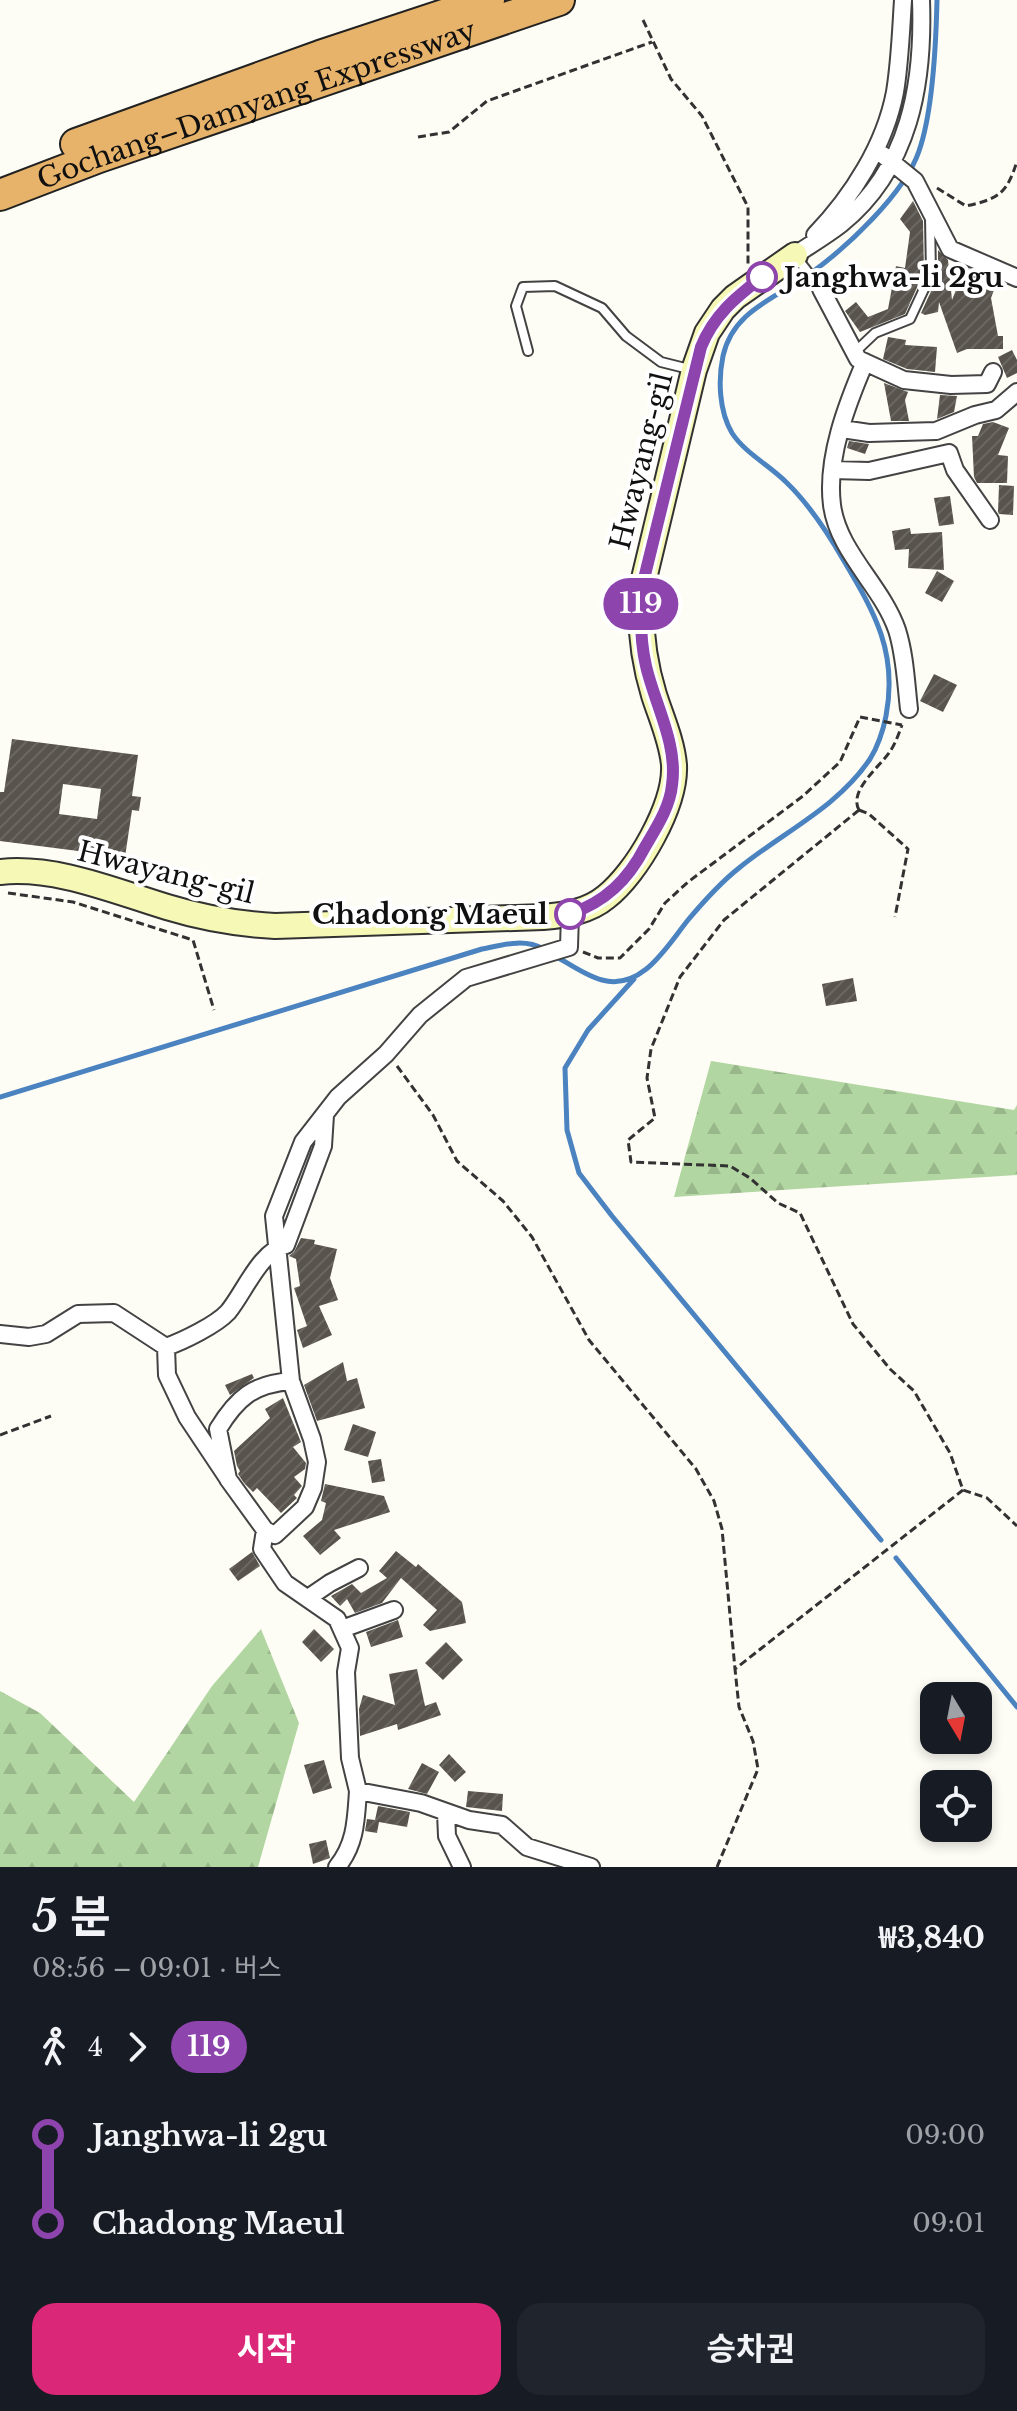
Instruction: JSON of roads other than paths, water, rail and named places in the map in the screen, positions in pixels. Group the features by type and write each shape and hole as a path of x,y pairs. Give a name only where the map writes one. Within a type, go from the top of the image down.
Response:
{"highway":[{"name":"Gochang–Damyang Expressway","path":"0,174 141,119 489,0"},
{"name":"Gochang–Damyang Expressway","path":"0,195 114,152 559,0"}],"street":[{"name":"Hwayang-gil","path":"800,262 849,193 875,149 886,123 894,93 903,0"},
{"name":"Hwayang-gil","path":"1,882 51,875 184,912 244,925 570,914 600,902 621,882 642,854 667,806 672,787 674,764 646,666 640,611 642,587 694,370 707,333 723,309 748,288 800,262 855,210 895,164 918,88 921,0"},
{"path":"875,149 915,181 950,249 1017,278"},
{"path":"821,289 860,357 904,380 951,385 987,384 993,372"},
{"path":"860,357 833,470 832,506 843,537 897,629 904,664 906,717"},
{"path":"842,429 869,433 936,431 996,410 1017,392"},
{"path":"833,470 869,471 949,453 955,470 990,520"},
{"path":"166,1347 167,1375 180,1403 228,1479 265,1530 275,1535 305,1507 313,1488 317,1462 291,1381 275,1248 274,1216 303,1142 338,1097 386,1054 420,1015 466,978 565,948 570,914"},
{"path":"166,1347 226,1314 275,1248 286,1245 323,1146 325,1115"},
{"path":"0,1334 29,1337 46,1334 78,1314 114,1313 166,1347"},
{"path":"228,1479 218,1429 234,1403 266,1383 291,1381"},
{"path":"265,1530 262,1549 285,1583 337,1619 350,1648 346,1672 350,1758 358,1791 355,1832 345,1857 337,1867"},
{"path":"308,1598 359,1568"},
{"path":"342,1629 394,1610"},
{"path":"358,1791 421,1803 469,1820 502,1825 527,1847 591,1867"},
{"path":"446,1813 447,1836 462,1867"}],"lane":[{"path":"860,357 875,333 910,319 931,274 930,213"},
{"path":"800,262 821,289"},
{"path":"528,351 516,306 523,287 555,286 602,308 626,336 661,362 694,370"}],"waterway":[{"path":"555,956 602,980 616,982 641,973 725,880 842,792 870,759 878,744 886,716 889,673 874,616 811,510 786,482 732,433 722,405 720,375 728,340 746,316 841,249 888,201 912,167 924,135 931,97 937,0"},
{"path":"0,1097 482,949 521,943 543,949"},
{"path":"634,979 588,1030 565,1068 567,1130 579,1173 881,1540"},
{"path":"896,1558 1017,1707"}],"place":[{"name":"Janghwa-li 2gu","path":"762,277"},
{"name":"Chadong Maeul","path":"570,914"}]}
